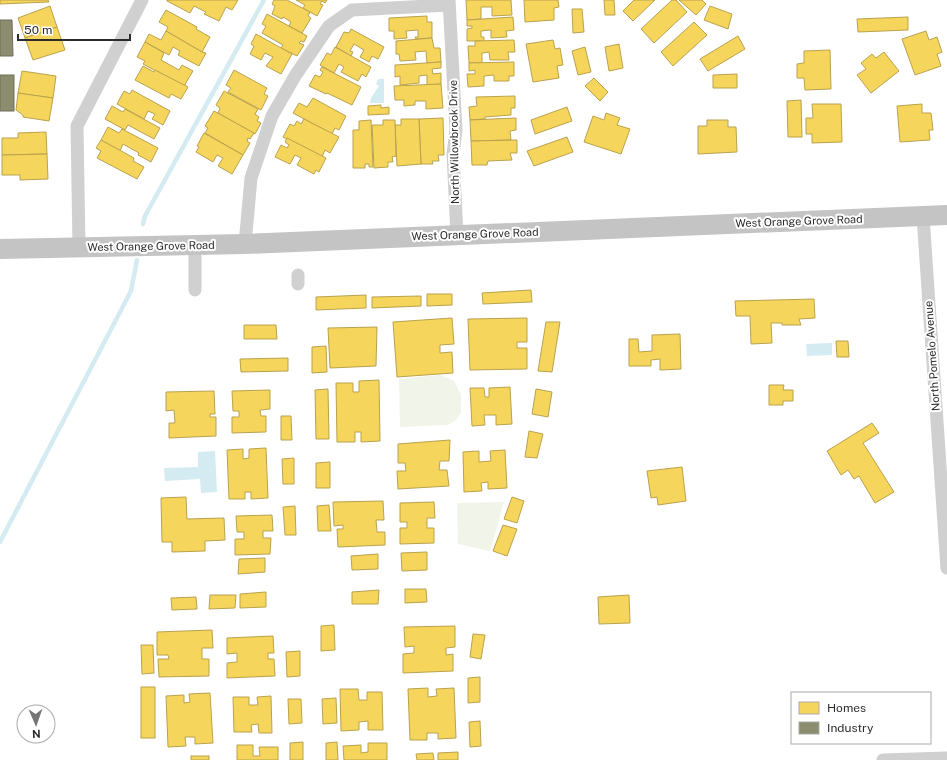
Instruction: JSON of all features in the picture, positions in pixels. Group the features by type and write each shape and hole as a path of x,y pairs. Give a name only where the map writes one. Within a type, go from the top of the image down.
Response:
{"main road":[{"name":"West Orange Grove Road","path":"1,249 245,244 947,215"}],"street":[{"path":"79,247 77,126 142,0"},
{"path":"245,244 251,178 272,116 294,76 329,26 352,10 449,3"},
{"name":"North Willowbrook Drive","path":"449,3 456,130 453,154 457,235"},
{"name":"North Pomelo Avenue","path":"922,216 947,568"},
{"path":"195,245 196,290"},
{"path":"883,760 947,758"}],"shaded area":[{"path":"440,375 454,381 461,395 461,413 456,420 448,425 400,427 399,379"},
{"path":"504,502 490,551 458,544 457,503"}],"water":[{"path":"378,79 384,79 384,103 370,103 371,98 379,86 376,84"},
{"path":"832,343 832,355 807,356 806,344"},
{"path":"215,451 217,492 201,493 200,479 165,481 164,468 198,467 198,452"}],"building: Homes":[{"path":"0,0 48,0 49,2 0,4"},
{"path":"167,0 238,0 232,10 226,7 219,21 204,14 206,12 194,6 190,13"},
{"path":"274,0 287,0 310,12 308,16 311,18 302,33 289,26 291,22 283,17 282,19 272,14 275,6 272,4"},
{"path":"296,0 327,0 325,3 322,1 320,4 323,5 317,16 303,8 305,5"},
{"path":"466,0 511,0 512,15 492,16 492,7 481,7 481,19 467,20"},
{"path":"524,0 558,0 559,7 554,8 554,20 525,22"},
{"path":"604,0 614,0 615,15 605,15"},
{"path":"634,0 655,0 633,21 623,11"},
{"path":"672,0 676,0 687,12 654,43 641,29"},
{"path":"679,0 702,0 706,4 696,15"},
{"path":"50,6 57,27 25,38 18,18"},
{"path":"710,6 732,14 728,29 704,20"},
{"path":"572,9 582,9 584,32 573,33"},
{"path":"166,10 197,27 196,29 210,37 202,52 166,31 168,27 159,22"},
{"path":"267,14 307,36 304,42 301,41 299,43 304,45 297,56 281,48 283,45 262,33 266,26 262,24"},
{"path":"427,16 427,22 432,22 432,38 416,39 415,37 418,37 418,30 406,31 407,38 394,39 394,31 389,31 389,18"},
{"path":"513,17 514,30 506,31 507,37 491,38 491,30 481,31 481,37 484,37 484,41 467,41 467,29 472,28 472,26 467,26 467,20"},
{"path":"908,17 908,30 858,32 857,19"},
{"path":"694,22 707,35 673,66 661,52"},
{"path":"57,27 65,50 33,60 25,38"},
{"path":"351,29 384,47 378,59 372,56 369,62 360,57 364,50 354,44 350,51 353,52 351,56 336,47 344,32 349,33"},
{"path":"166,31 206,53 199,66 178,55 180,51 173,47 169,55 145,42 149,34 161,40"},
{"path":"926,31 929,40 937,37 942,52 937,54 941,66 915,75 902,39"},
{"path":"256,34 292,54 281,74 266,66 273,57 265,53 261,60 250,54 254,46 251,44"},
{"path":"738,36 745,49 708,71 700,59"},
{"path":"432,38 434,48 440,48 441,62 427,63 426,51 415,52 416,60 400,61 399,54 396,54 396,41"},
{"path":"514,40 515,52 508,52 509,60 490,60 489,52 482,53 482,63 469,63 468,46 475,46 475,41"},
{"path":"553,40 555,49 560,48 563,65 557,66 559,78 533,82 526,44"},
{"path":"145,42 164,53 161,60 179,70 182,65 193,71 184,86 143,64 145,61 137,57"},
{"path":"619,44 623,68 609,71 605,47"},
{"path":"335,47 371,67 366,77 362,74 358,81 341,72 344,67 339,64 334,73 320,65 327,53 331,55"},
{"path":"585,47 591,72 578,75 572,51"},
{"path":"830,50 831,89 805,90 804,78 797,78 797,64 804,63 804,51"},
{"path":"884,52 899,71 871,93 857,75 866,69 861,63 872,54 876,58"},
{"path":"441,62 441,68 432,69 433,74 441,73 441,84 427,85 427,75 419,76 419,83 400,85 400,76 395,77 395,65"},
{"path":"514,62 514,76 509,76 509,81 494,81 494,75 484,76 484,86 468,87 467,74 475,74 475,70 469,71 469,63"},
{"path":"143,66 154,72 155,70 188,87 181,99 171,94 169,98 135,80"},
{"path":"322,67 361,87 352,105 309,86 315,75 320,77 323,72 320,70"},
{"path":"234,70 267,88 264,94 268,96 261,110 228,92 231,88 226,85"},
{"path":"22,71 56,76 53,98 18,93"},
{"path":"737,74 737,88 713,88 713,75"},
{"path":"594,78 608,92 600,101 585,86"},
{"path":"441,84 443,108 426,109 426,101 415,101 415,105 404,106 404,100 395,100 394,86"},
{"path":"132,90 170,111 163,125 152,119 155,114 148,111 144,119 117,104 124,91 130,94"},
{"path":"224,91 258,109 255,114 259,117 257,121 261,123 255,134 218,113 220,108 216,105"},
{"path":"18,93 53,98 49,121 23,117 23,115 16,110"},
{"path":"515,96 515,108 511,108 511,115 470,120 469,107 477,106 476,97"},
{"path":"313,98 346,116 339,130 335,128 332,134 293,113 299,103 307,107"},
{"path":"801,100 802,137 788,137 787,101"},
{"path":"812,104 841,104 842,142 812,143 812,134 806,134 806,118 813,118"},
{"path":"922,104 922,113 931,113 933,130 929,130 930,140 900,142 897,106"},
{"path":"381,105 381,108 389,107 389,114 368,115 368,106"},
{"path":"112,106 123,112 125,109 160,128 154,139 128,125 125,130 105,119"},
{"path":"567,107 572,121 535,134 531,120"},
{"path":"214,111 254,133 250,139 248,138 247,141 250,143 243,155 205,133 208,128 205,126"},
{"path":"606,113 620,118 617,125 630,129 621,154 584,142 593,116 604,120"},
{"path":"443,118 444,155 438,155 439,161 432,161 433,164 421,164 419,119"},
{"path":"516,118 516,130 510,131 511,140 471,141 470,120"},
{"path":"304,119 339,137 330,153 325,150 322,157 283,137 290,124 294,126 297,121 301,124"},
{"path":"401,119 419,119 421,164 397,166 395,125 401,125"},
{"path":"371,120 373,167 369,167 369,164 365,164 365,168 353,168 353,130 359,130 359,121"},
{"path":"383,120 395,120 396,156 392,157 393,162 388,162 388,167 374,168 372,125 383,125"},
{"path":"707,120 728,120 728,127 736,127 737,152 698,154 698,126 707,126"},
{"path":"108,127 119,133 122,129 158,148 151,162 123,144 120,151 101,140"},
{"path":"46,132 47,154 2,155 2,138 18,138 18,133"},
{"path":"204,133 243,155 232,174 218,166 223,158 217,155 213,162 196,152 199,147 197,146"},
{"path":"567,137 573,152 534,166 527,151"},
{"path":"287,138 326,158 319,172 316,170 314,174 297,165 301,158 295,155 290,164 275,157 281,145 287,148 289,145 285,142"},
{"path":"101,140 134,158 133,161 144,167 137,179 97,158 101,151 96,148"},
{"path":"517,140 517,153 510,153 512,160 488,161 487,165 472,165 471,141"},
{"path":"47,154 48,179 20,180 20,175 2,175 2,155"},
{"path":"531,290 532,302 483,304 482,293"},
{"path":"427,294 452,294 452,305 427,306"},
{"path":"366,295 366,308 316,310 316,297"},
{"path":"421,296 421,306 372,308 372,297"},
{"path":"814,299 815,318 799,319 801,325 782,325 782,323 771,323 772,343 751,344 750,316 736,316 735,301"},
{"path":"452,318 454,344 440,345 440,353 452,352 453,373 397,377 393,322"},
{"path":"527,318 527,342 517,342 517,348 527,348 527,369 470,370 468,319"},
{"path":"546,322 560,322 552,372 538,371"},
{"path":"244,325 276,325 277,339 244,339"},
{"path":"377,327 376,366 330,368 328,328"},
{"path":"680,334 681,369 660,370 660,359 651,360 651,366 629,366 629,339 638,339 639,352 652,351 652,335"},
{"path":"836,341 848,341 849,357 837,357"},
{"path":"326,346 327,372 312,373 312,347"},
{"path":"288,358 288,371 241,372 240,359"},
{"path":"379,380 380,441 361,442 361,432 355,432 355,442 337,442 336,383 353,383 353,392 359,392 359,381"},
{"path":"769,385 784,385 783,390 793,390 793,401 783,401 783,405 769,405"},
{"path":"510,387 512,424 496,425 496,415 484,415 485,425 472,426 470,388 484,388 485,397 489,397 489,388"},
{"path":"328,389 329,439 316,439 315,390"},
{"path":"536,389 552,392 548,417 532,414"},
{"path":"270,390 270,409 260,410 261,416 266,416 266,432 232,433 232,417 239,417 239,411 233,411 232,391"},
{"path":"214,391 215,414 210,414 210,417 216,417 216,436 169,438 169,423 175,423 174,410 166,411 166,392"},
{"path":"281,416 291,416 292,440 281,440"},
{"path":"872,423 879,433 863,443 894,492 875,503 859,476 854,479 848,470 841,475 827,451"},
{"path":"529,431 543,434 537,458 525,457"},
{"path":"450,440 449,461 440,461 439,470 447,470 449,486 398,489 397,471 406,471 405,463 398,463 398,444"},
{"path":"266,448 268,498 251,499 251,492 245,492 245,499 229,499 227,450 243,449 243,459 249,458 249,449"},
{"path":"505,450 507,488 488,489 488,482 481,483 482,491 464,492 463,452 479,451 479,462 491,461 490,451"},
{"path":"294,458 294,484 283,484 282,459"},
{"path":"330,462 330,488 316,488 316,463"},
{"path":"682,467 686,501 658,505 657,497 651,498 647,471"},
{"path":"186,497 187,519 224,518 225,540 205,541 205,551 172,552 172,542 162,542 161,498"},
{"path":"512,497 524,501 517,523 504,519"},
{"path":"383,501 384,520 376,520 377,532 385,532 385,545 338,547 337,529 343,529 343,525 334,526 333,502"},
{"path":"434,502 435,518 427,518 427,528 434,528 434,543 400,544 400,528 407,528 407,522 400,522 400,503"},
{"path":"329,505 331,531 318,531 317,506"},
{"path":"295,506 296,535 285,535 283,507"},
{"path":"272,515 273,531 263,531 263,538 271,538 270,554 235,555 235,539 244,539 244,532 237,532 236,516"},
{"path":"503,525 517,529 507,556 493,551"},
{"path":"427,552 427,570 402,571 401,553"},
{"path":"378,554 378,569 352,570 351,556"},
{"path":"265,558 265,572 238,574 239,559"},
{"path":"405,589 426,589 427,602 405,603"},
{"path":"379,590 378,604 352,604 352,592"},
{"path":"266,592 266,607 240,608 240,594"},
{"path":"210,595 236,595 235,608 209,609"},
{"path":"629,595 630,623 599,624 598,597"},
{"path":"196,597 197,609 172,610 171,598"},
{"path":"334,625 335,650 321,651 321,626"},
{"path":"455,626 455,647 446,648 446,655 453,654 453,671 403,673 403,654 414,653 414,646 405,647 404,627"},
{"path":"212,630 213,648 202,648 202,659 209,659 209,676 159,677 158,659 169,659 168,655 157,655 157,632"},
{"path":"473,634 485,635 481,659 470,657"},
{"path":"273,636 274,653 268,653 268,659 274,659 275,676 227,678 227,663 237,662 237,653 227,654 227,638"},
{"path":"141,645 153,645 154,673 142,674"},
{"path":"300,651 300,676 287,677 286,652"},
{"path":"480,677 480,702 468,703 468,678"},
{"path":"141,687 155,687 155,738 141,738"},
{"path":"428,688 428,697 437,696 436,689 454,688 456,738 438,739 438,733 427,733 427,740 410,740 408,689"},
{"path":"340,689 358,689 359,700 367,700 367,692 382,692 383,730 368,730 368,721 359,722 359,730 341,731"},
{"path":"210,693 213,743 195,744 195,737 185,737 186,746 168,747 166,696 184,695 184,703 190,702 189,694"},
{"path":"271,696 272,733 259,733 258,724 251,725 252,732 234,732 233,697 249,697 249,705 258,705 257,697"},
{"path":"336,698 337,723 323,724 322,699"},
{"path":"288,699 301,699 302,723 289,724"},
{"path":"480,721 481,746 470,747 469,722"},
{"path":"303,742 303,760 290,760 290,743"},
{"path":"337,742 338,760 326,760 326,743"},
{"path":"368,743 387,743 387,760 344,760 343,746 361,745 361,753 368,752"},
{"path":"237,745 253,745 253,756 260,756 259,747 278,747 278,760 237,760"},
{"path":"458,752 458,760 438,760 438,753"},
{"path":"433,753 434,760 417,760 416,754"},
{"path":"191,756 209,756 209,760 191,760"}],"building: Industry":[{"path":"0,20 12,20 13,56 0,56"},
{"path":"0,75 14,75 14,111 0,111"}],"waterway":[{"path":"143,224 145,216 264,0"},
{"path":"0,542 131,291 137,260"}]}
